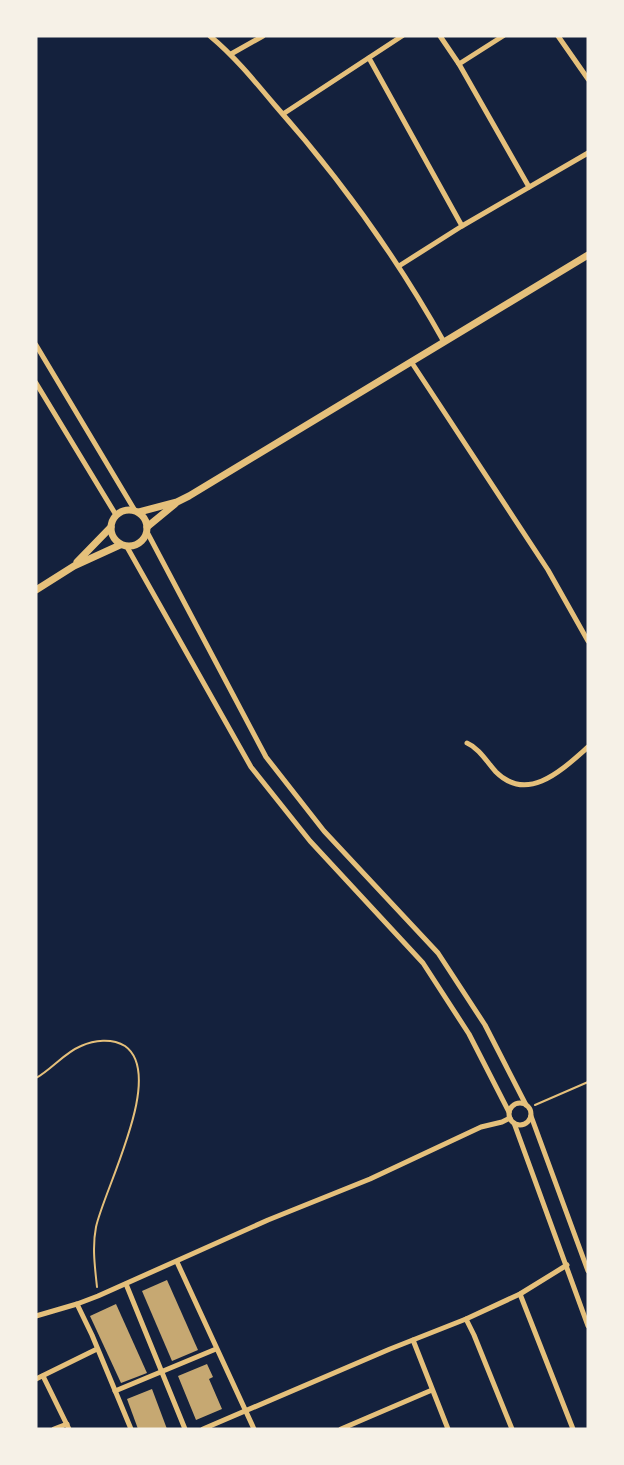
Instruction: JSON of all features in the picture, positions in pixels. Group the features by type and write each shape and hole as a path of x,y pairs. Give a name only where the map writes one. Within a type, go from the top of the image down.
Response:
{"street":[{"path":"210,36 231,54 325,166 399,266 444,342"},
{"path":"231,54 263,36"},
{"path":"283,114 402,36"},
{"path":"440,36 459,64 529,187"},
{"path":"459,64 503,36"},
{"path":"558,36 588,79"},
{"path":"369,58 462,226"},
{"path":"399,266 462,226 588,153"},
{"path":"36,590 74,566 124,546 141,543 147,529 177,502 588,255"},
{"path":"36,345 137,511 145,519 147,529 266,757 324,831 438,953 485,1025 528,1106 588,1271"},
{"path":"411,363 548,570 588,641"},
{"path":"36,383 116,515"},
{"path":"74,566 111,527 116,515 126,510 137,511 177,502"},
{"path":"111,527 115,540 124,546 251,767 310,841 423,963 470,1034 514,1123 588,1326"},
{"path":"467,742 505,779 529,785 554,775 588,747"},
{"path":"36,1316 98,1296 268,1220 370,1179 509,1115 514,1105 522,1103 528,1106"},
{"path":"514,1123 522,1125 531,1116"},
{"path":"177,1262 254,1429"},
{"path":"202,1429 466,1319 520,1294 567,1265"},
{"path":"126,1284 184,1429"},
{"path":"520,1294 573,1429"},
{"path":"77,1304 131,1429"},
{"path":"466,1319 512,1429"},
{"path":"413,1340 448,1429"},
{"path":"36,1379 97,1349"},
{"path":"115,1391 216,1349"},
{"path":"43,1376 68,1427 54,1429"},
{"path":"341,1429 432,1390"}],"path":[{"path":"36,1078 81,1046 101,1041 120,1044 127,1048 138,1064 139,1088 128,1134 96,1226 94,1260 98,1296"},
{"path":"528,1106 588,1082"}],"building":[{"path":"167,1280 198,1350 172,1361 142,1291"},
{"path":"116,1304 147,1373 121,1383 90,1316"},
{"path":"207,1364 213,1377 209,1379 222,1409 196,1420 178,1376"},
{"path":"152,1389 167,1429 138,1429 127,1399"}]}
